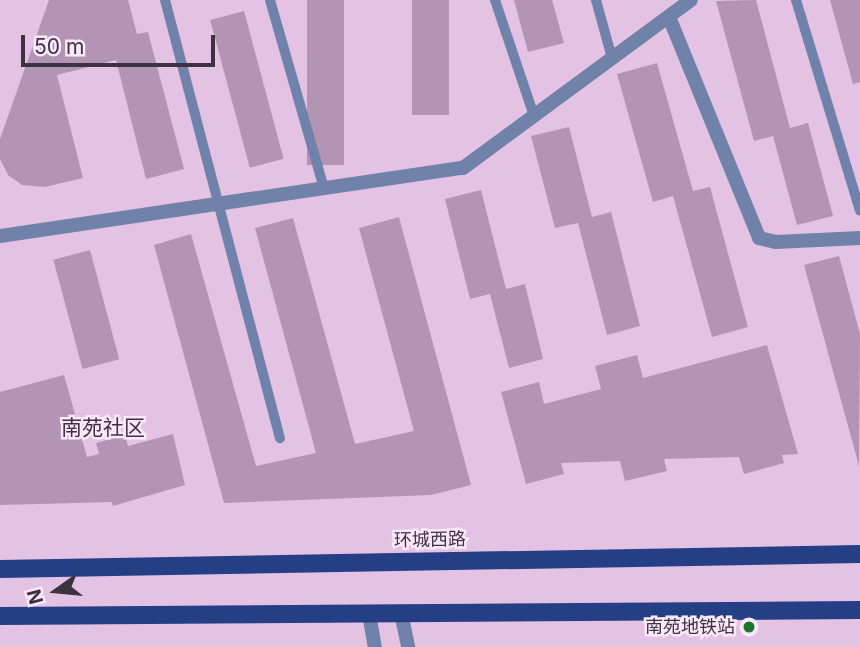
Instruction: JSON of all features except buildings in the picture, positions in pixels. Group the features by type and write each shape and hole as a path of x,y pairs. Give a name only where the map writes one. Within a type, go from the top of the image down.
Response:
{"main road":[{"name":"环城西路","path":"0,569 860,554"},
{"path":"0,616 860,610"}],"street":[{"path":"0,236 463,167 689,1"},
{"path":"668,17 759,238 776,242 860,238"},
{"path":"401,613 408,647"},
{"path":"369,614 375,647"}],"lane":[{"path":"165,0 216,204 280,438"},
{"path":"270,0 324,188"},
{"path":"495,0 534,116"},
{"path":"597,0 612,58"},
{"path":"796,0 860,211"}],"place":[{"name":"南苑地铁站","path":"749,627"}],"district":[{"name":"南苑社区","path":"103,428"}]}
